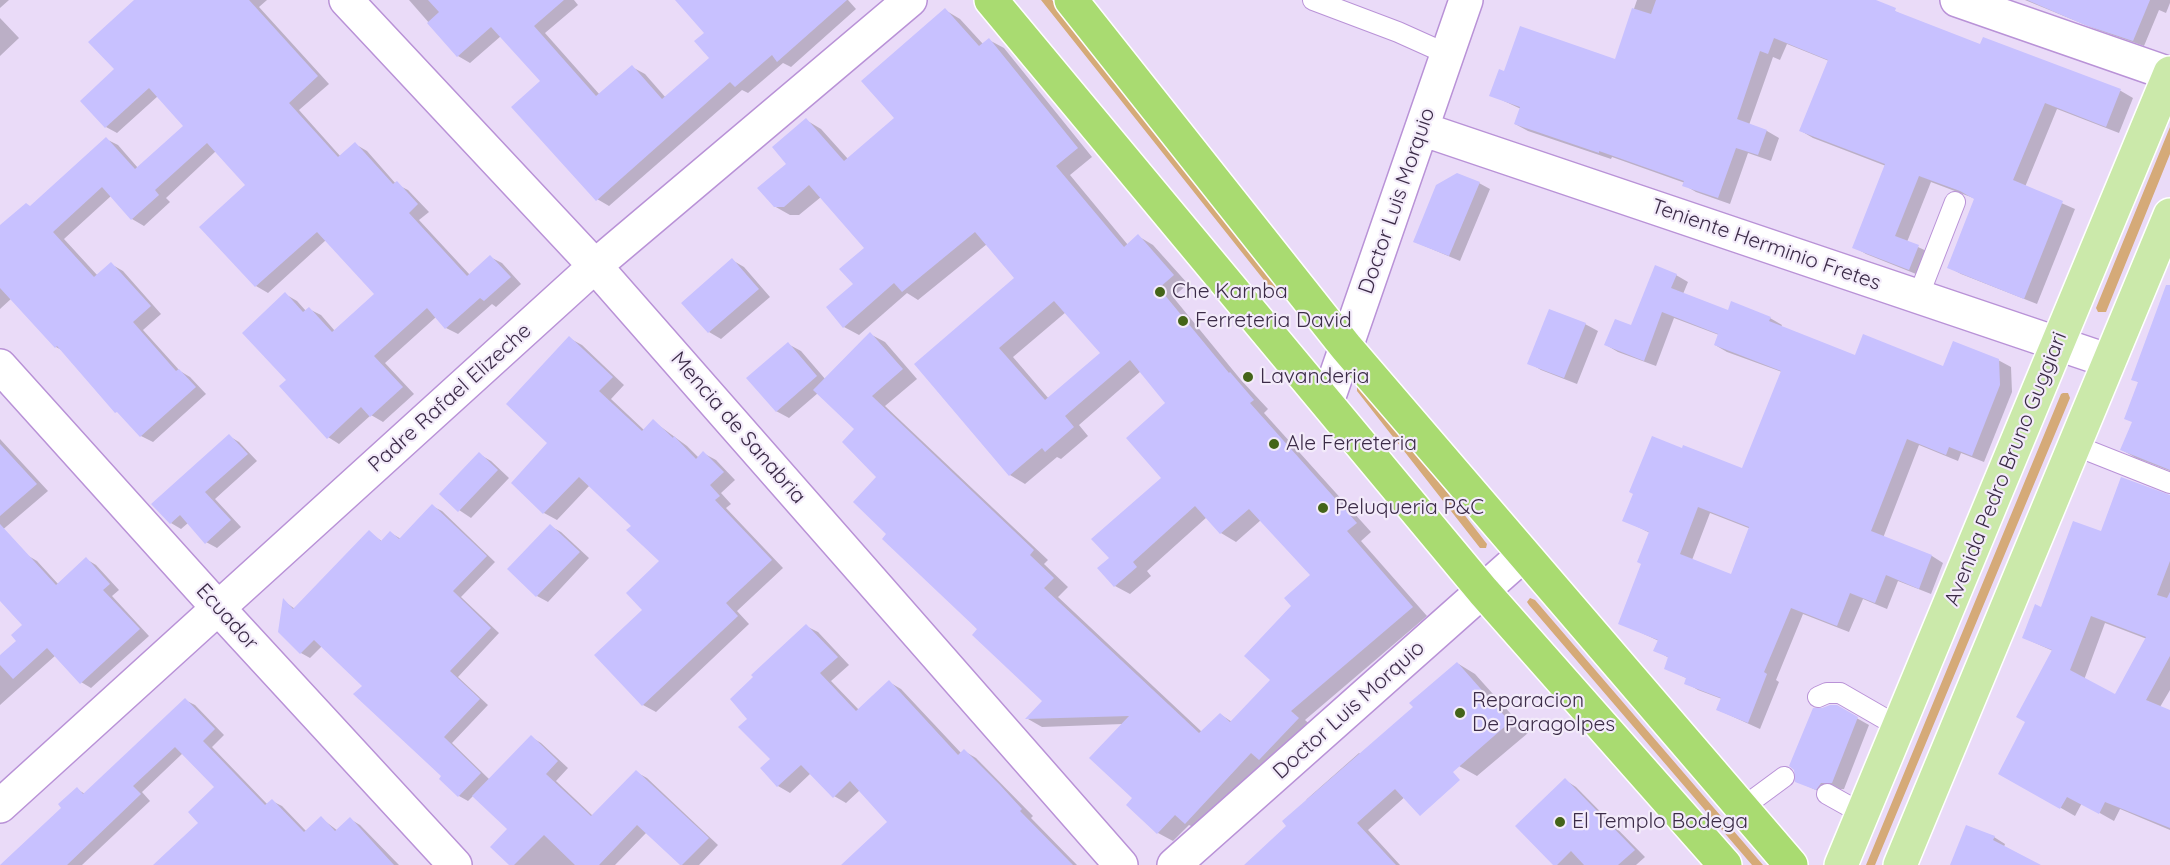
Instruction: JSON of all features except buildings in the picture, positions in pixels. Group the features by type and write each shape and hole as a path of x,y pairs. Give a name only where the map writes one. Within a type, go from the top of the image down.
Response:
{"highway":[{"path":"992,0 1483,591 1725,865"},
{"path":"1071,0 1346,347 1791,865"}],"main road":[{"name":"Avenida Pedro Bruno Guggiari","path":"1841,865 2170,74"},
{"path":"1900,865 2170,215"}],"street":[{"name":"Mencia de Sanabria","path":"346,0 595,266 1121,865"},
{"name":"Padre Rafael Elizeche","path":"0,806 595,266 910,0"},
{"name":"Doctor Luis Morquio","path":"1327,402 1466,0"},
{"path":"1957,0 2170,74"},
{"name":"Teniente Herminio Fretes","path":"1422,129 2109,361"},
{"name":"Ecuador","path":"0,366 219,609 455,865"},
{"name":"Doctor Luis Morquio","path":"1174,865 1524,555"}],"lane":[{"path":"1313,0 1398,32 1447,54"},
{"path":"1918,297 1955,202"},
{"path":"2074,445 2170,483"},
{"path":"1818,697 1827,693 1840,693 1899,727"},
{"path":"1742,808 1784,777"},
{"path":"1827,794 1861,813"}],"shaded area":[{"path":"1041,0 1052,0 1286,293 1286,299 1279,299"},
{"path":"2170,127 2170,154 2106,312 2098,312 2096,308"},
{"path":"1357,385 1364,385 1487,544 1486,548 1480,548 1357,391"},
{"path":"2068,393 2070,398 1875,865 1866,865 2061,394"},
{"path":"1530,598 1535,600 1763,865 1752,865 1529,605 1527,602"}],"place":[{"name":"Che Karnba","path":"1160,292"},
{"name":"Ferreteria David","path":"1183,321"},
{"name":"Lavanderia","path":"1248,377"},
{"name":"Ale Ferreteria","path":"1274,444"},
{"name":"Peluqueria P&C","path":"1323,508"},
{"name":"Reparacion De Paragolpes","path":"1460,713"},
{"name":"El Templo Bodega","path":"1560,822"}]}
